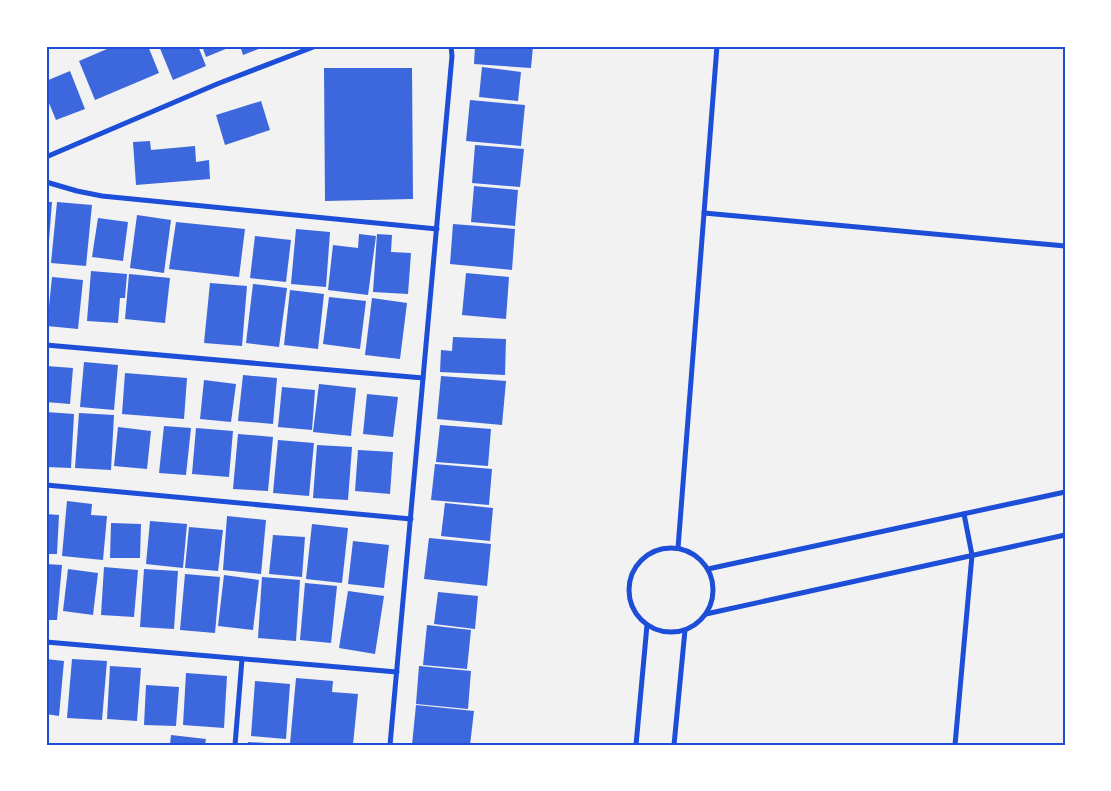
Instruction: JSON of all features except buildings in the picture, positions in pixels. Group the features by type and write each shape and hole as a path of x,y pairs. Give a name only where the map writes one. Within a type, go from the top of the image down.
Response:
{"street":[{"path":"46,157 217,84 316,46"},
{"path":"390,745 437,229 452,56 451,46"},
{"path":"678,548 717,46"},
{"path":"46,182 102,196 437,229"},
{"path":"704,213 1065,246"},
{"path":"46,344 423,378"},
{"path":"46,485 410,519"},
{"path":"708,569 1065,492"},
{"path":"955,745 972,555 964,514"},
{"path":"706,614 1065,536"},
{"path":"666,548 678,548 690,552 701,559 708,569 713,580 714,592 711,604 700,621 685,630 659,631 647,625 638,616 632,605 629,592 630,580 635,568 643,558 666,548"},
{"path":"636,745 647,625"},
{"path":"674,745 685,630"},
{"path":"46,642 397,672"},
{"path":"235,745 242,659"}]}
